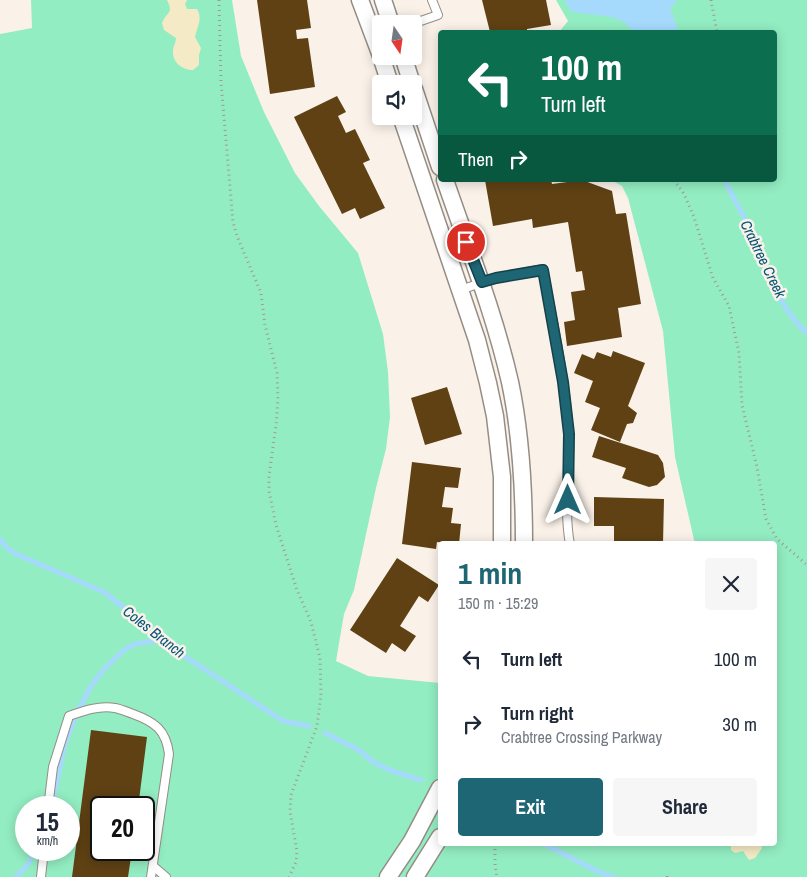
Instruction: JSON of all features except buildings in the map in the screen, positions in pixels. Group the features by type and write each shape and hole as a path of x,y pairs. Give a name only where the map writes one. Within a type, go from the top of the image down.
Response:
{"street":[{"path":"360,0 372,24"},
{"path":"383,0 388,15"},
{"path":"422,113 438,161"},
{"path":"404,125 477,340 495,416 502,477 502,541"},
{"path":"446,182 482,282 510,382 522,483 524,541"},
{"path":"388,877 412,841 438,792"},
{"path":"415,877 438,840"}],"lane":[{"path":"422,21 438,15 432,0"},
{"path":"460,290 496,278 543,270 563,382 569,434 570,541"},
{"path":"49,796 52,767 69,716 92,709 115,708 146,719 160,730 167,740 169,754 151,877"},
{"path":"41,877 43,861"},
{"path":"153,866 166,877"}],"path":[{"path":"219,0 221,82 233,222 237,236 262,293 265,325 277,373 278,399 270,462 269,490 276,525 297,590 311,622 320,658 321,695 317,726 291,795 290,812 297,851 296,862 289,877"},
{"path":"711,0 717,30"},
{"path":"675,182 684,194 694,217 714,278 729,306 739,353 742,405 757,467 766,519 777,539 807,565"},
{"path":"495,846 495,876"}],"green space":[{"path":"31,0 232,0 241,56 264,112 295,173 319,206 358,253 383,334 388,372 390,417 386,449 354,590 344,614 336,661 368,676 438,683 438,846 777,846 777,541 694,541 675,457 663,331 628,198 622,186 615,182 777,182 777,30 561,30 568,21 556,0 807,0 807,877 0,877 0,34 32,28"}],"sand":[{"path":"167,0 187,0 185,4 187,9 197,9 199,12 199,23 195,37 201,48 199,65 193,70 178,65 174,59 173,49 176,38 164,30 162,23 170,10"},
{"path":"731,846 762,846 762,848 755,858 749,860 743,851 735,853 731,850"}],"water":[{"path":"564,0 677,0 670,9 678,30 631,30 628,25 613,18 571,11"}],"waterway":[{"name":"Crabtree Creek","path":"726,182 750,228 773,284 787,310 807,333"},
{"name":"Coles Branch","path":"0,539 6,547 16,554 104,592 132,614 160,640 283,721 309,726"},
{"path":"54,796 65,744 78,710 91,686 104,669 124,650 135,644 160,640"},
{"name":"Coles Branch","path":"325,733 359,750 372,761 389,770 421,780"},
{"name":"Coles Branch","path":"548,846 597,871 614,877"},
{"path":"15,877 30,861"}],"route":[{"path":"466,242 482,282 543,270 563,382 569,434 568,500"}]}
